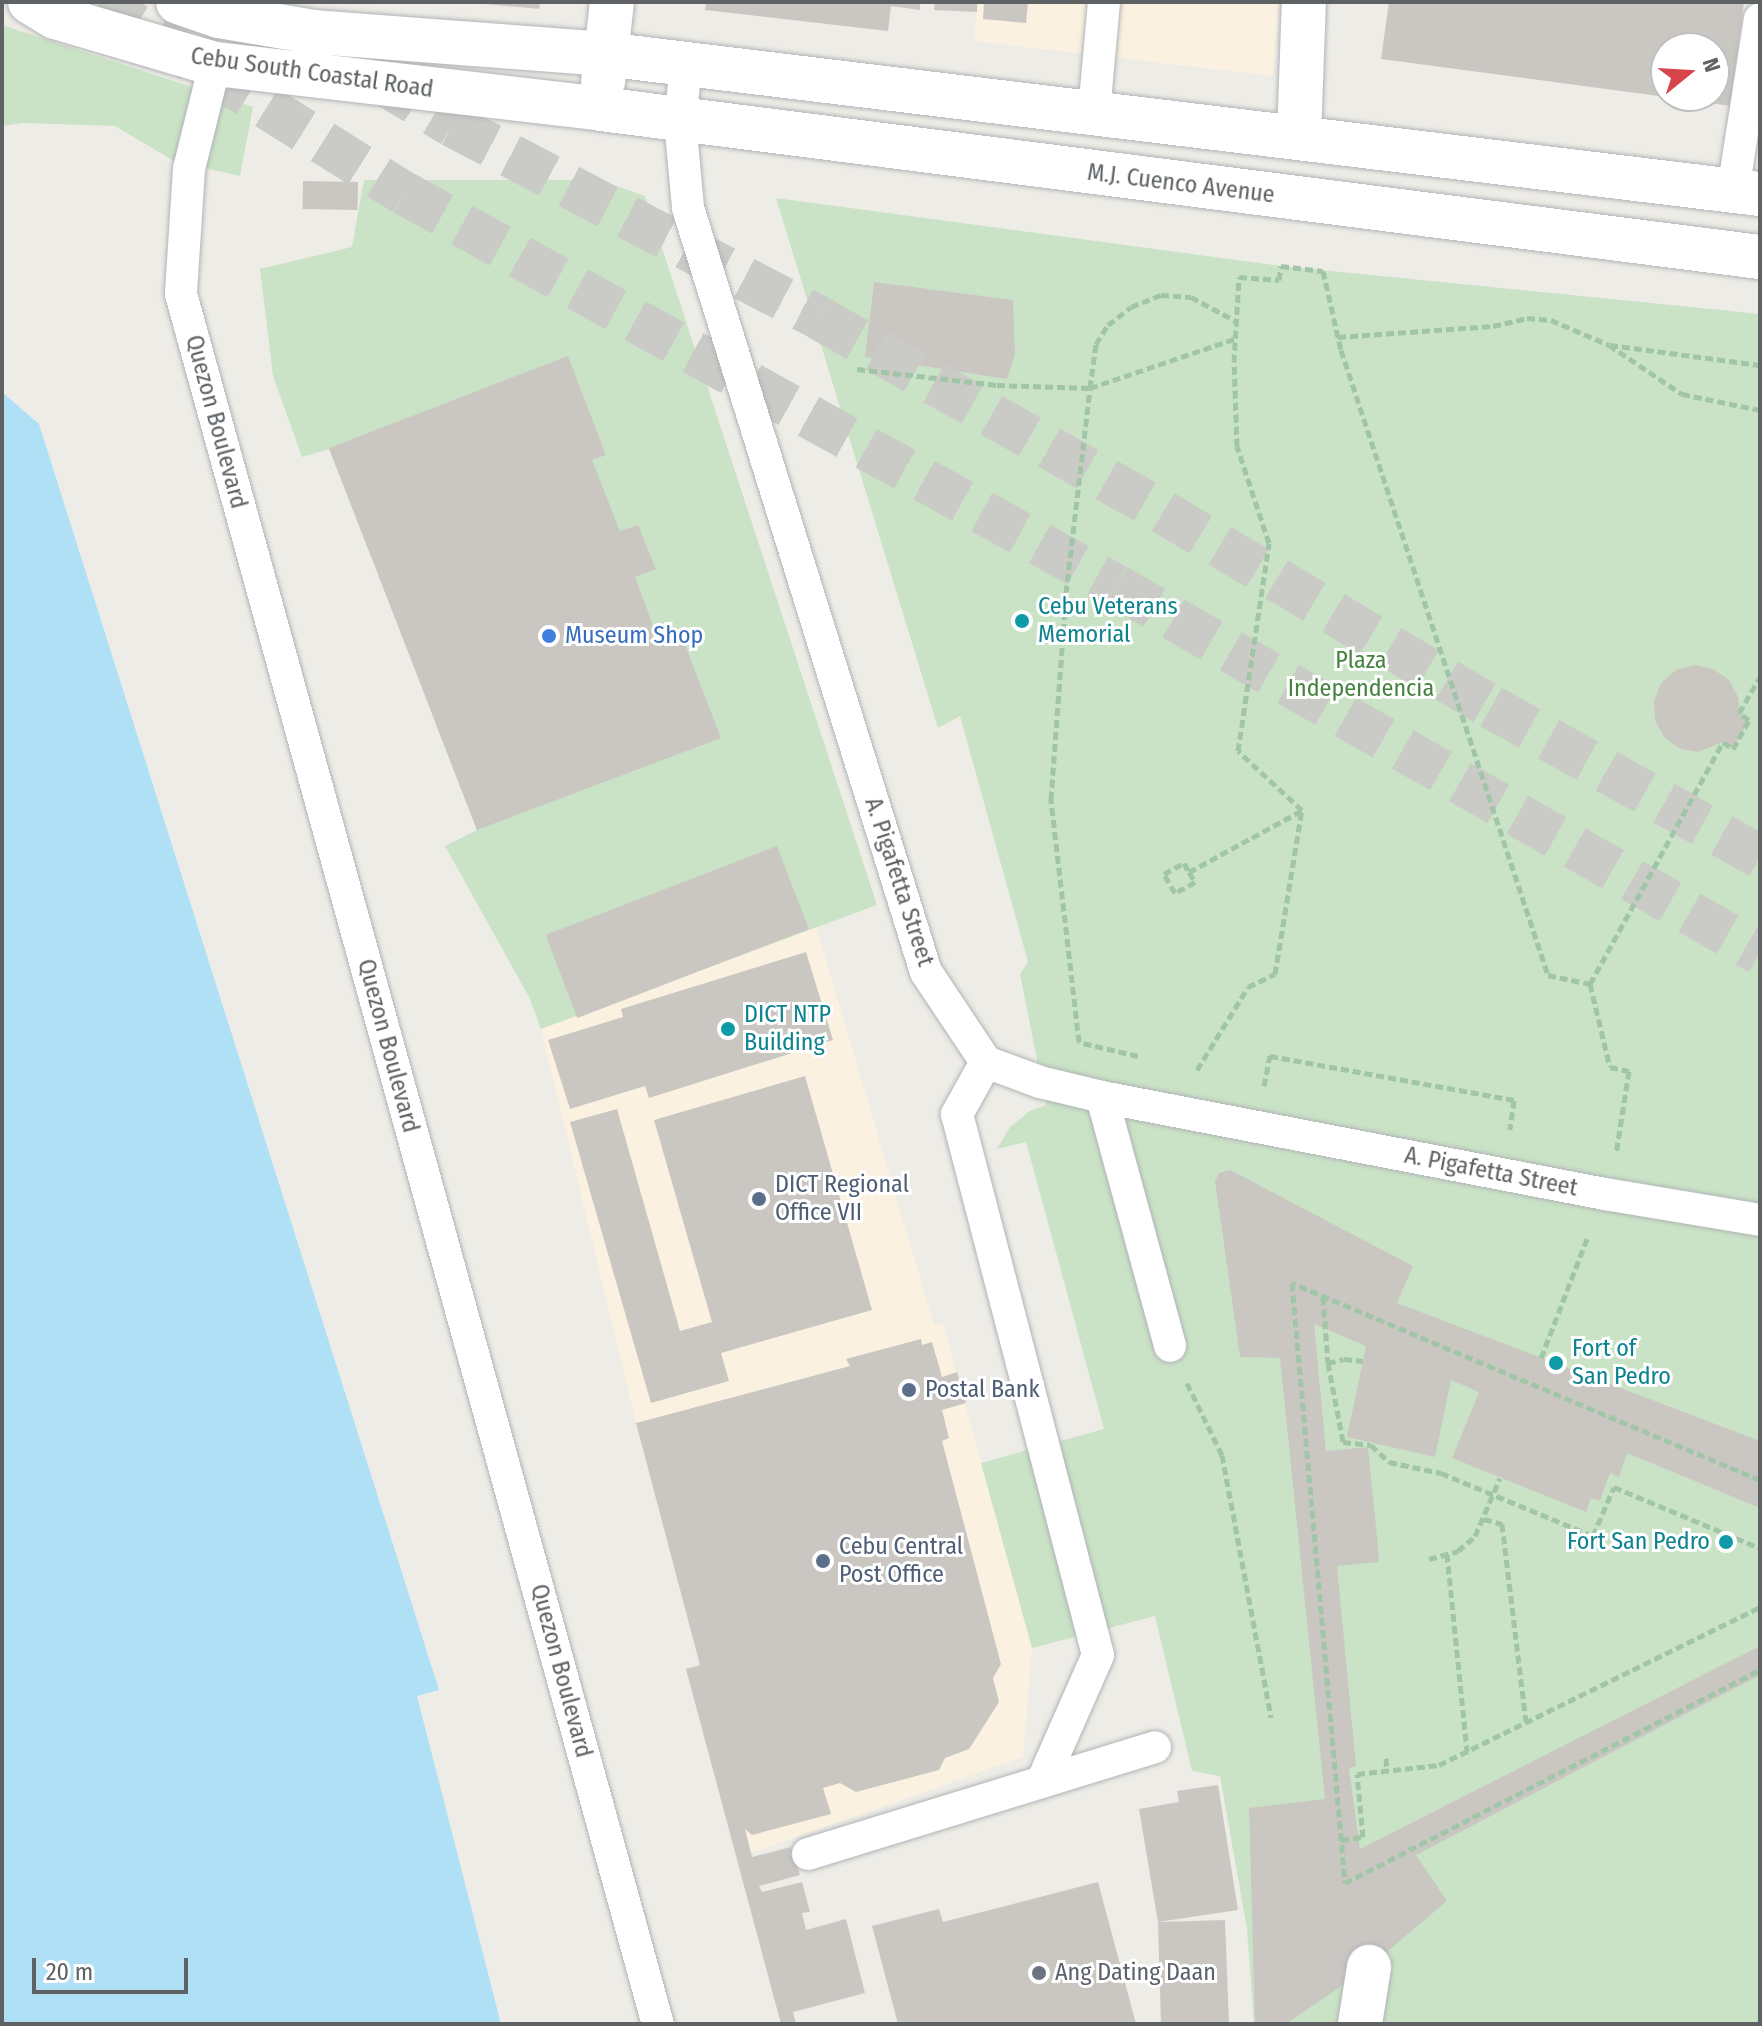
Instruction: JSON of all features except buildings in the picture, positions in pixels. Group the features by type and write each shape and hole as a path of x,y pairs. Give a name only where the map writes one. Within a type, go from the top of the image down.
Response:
{"main road":[{"name":"Cebu South Coastal Road","path":"30,2 55,17 215,64 398,88 601,109"},
{"name":"Cebu South Coastal Road","path":"178,2 219,16 314,32 604,54"},
{"path":"272,2 398,88"},
{"path":"601,109 604,54 612,2"},
{"path":"1299,136 1304,2"},
{"path":"604,54 1746,192"},
{"name":"M.J. Cuenco Avenue","path":"601,109 1760,257"},
{"path":"1360,2024 1369,1967"}],"lane":[{"path":"1094,112 1104,2"},
{"path":"1746,192 1760,19"},
{"name":"Quezon Boulevard","path":"215,64 189,169 181,294 658,2024"},
{"name":"A. Pigafetta Street","path":"686,66 680,121 688,208 926,972 986,1062 1040,1082 1102,1097 1605,1194 1760,1220"},
{"path":"986,1062 957,1114 1098,1655 1042,1782"},
{"path":"1102,1097 1170,1346"},
{"path":"808,1854 1155,1747"}],"path":[{"path":"1302,810 1238,751 1269,543 1237,446 1234,339 1239,277 1279,280 1281,266 1323,271 1338,337 1548,975 1590,984"},
{"path":"1153,1060 1079,1042 1051,799 1066,593 1096,344 1108,325 1131,307 1161,295 1191,297 1236,321"},
{"path":"1338,337 1493,326 1527,318 1551,320 1609,345 1682,394 1760,410"},
{"path":"857,369 997,385 1090,388 1234,339"},
{"path":"1609,345 1760,365"},
{"path":"1541,1358 1605,1194 1617,1149 1629,1071 1610,1067 1590,984 1723,742 1733,749 1749,720 1739,713 1760,677"},
{"path":"1189,872 1302,810"},
{"path":"1197,1070 1248,987 1275,974 1302,810"},
{"path":"1184,863 1189,872 1195,882 1175,893 1164,874 1184,863"},
{"path":"1251,1083 1265,1086 1270,1056 1514,1100 1509,1130 1524,1133"},
{"path":"1182,1067 1211,1073"},
{"path":"1602,1147 1632,1152"},
{"path":"1760,1480 1292,1283 1345,1883 1760,1670"},
{"path":"1323,1297 1328,1363 1343,1442 1371,1445 1389,1462 1441,1473 1593,1536 1614,1487 1760,1548"},
{"path":"1170,1346 1222,1455 1271,1717"},
{"path":"1328,1363 1344,1359 1363,1361"},
{"path":"1429,1559 1458,1551 1475,1536 1500,1478"},
{"path":"1484,1519 1502,1524 1526,1722"},
{"path":"1447,1554 1467,1751"},
{"path":"1341,1840 1363,1837 1357,1774 1439,1765 1760,1607"},
{"path":"1386,1758 1387,1771"}],"shaded area":[{"path":"977,2 1279,2 1273,76 974,41"},
{"path":"816,926 934,1325 943,1323 1032,1648 1023,1757 751,1853 636,1423 541,1029"}],"green space":[{"path":"2,25 253,107 240,176 174,161 115,126 23,123 2,126"},
{"path":"364,180 599,180 645,196 877,905 541,1029 529,997 445,846 477,830 436,725 552,680 485,504 368,549 329,449 302,457 273,376 260,269 352,247"},
{"name":"Plaza Independencia","path":"776,198 1281,266 1760,314 1760,2024 1254,2024 1247,1929 1220,1776 1192,1771 1155,1616 1032,1648 981,1463 1104,1429 1026,1142 997,1149 1010,1127 1030,1111 1046,1105 1020,974 1028,962 960,716 938,728"}],"water":[{"path":"2,392 39,424 439,1690 417,1696 501,2024 2,2024"}],"tunnel":[{"path":"99,2 404,193 1116,586 1760,953"},
{"path":"378,80 452,125 819,318 1163,512 1491,707 1760,857"}],"place":[{"name":"Cebu Veterans Memorial","path":"1022,621"},
{"name":"Museum Shop","path":"549,636"},
{"name":"DICT NTP Building","path":"728,1029"},
{"name":"DICT Regional Office VII","path":"759,1199"},
{"name":"Fort of San Pedro","path":"1556,1363"},
{"name":"Postal Bank","path":"909,1390"},
{"name":"Fort San Pedro","path":"1726,1542"},
{"name":"Cebu Central Post Office","path":"823,1561"},
{"name":"Ang Dating Daan","path":"1039,1973"}]}
